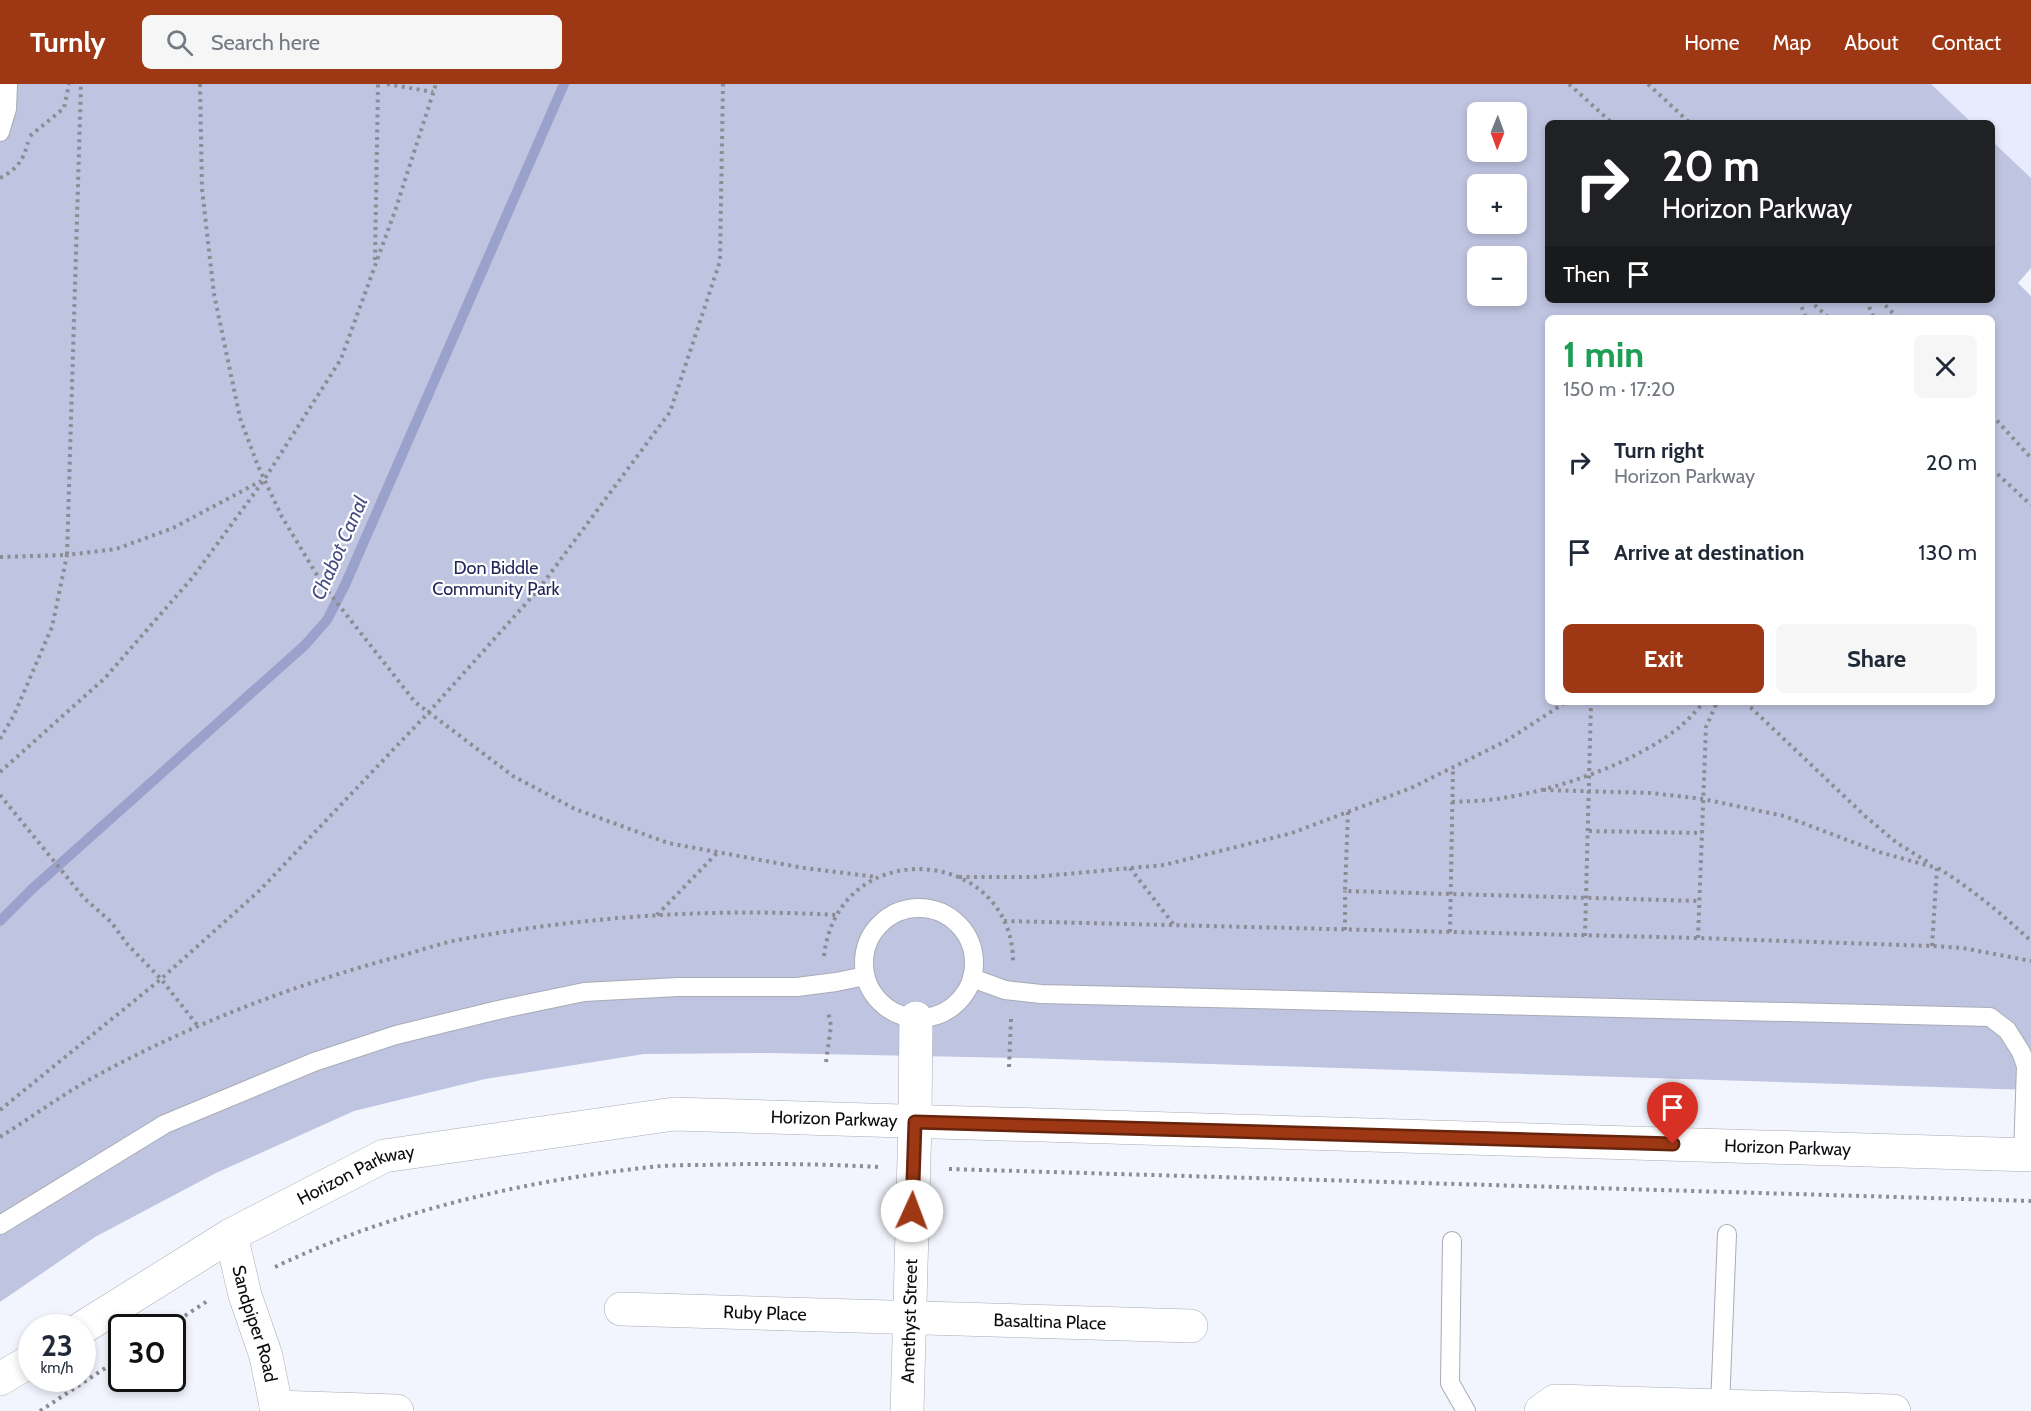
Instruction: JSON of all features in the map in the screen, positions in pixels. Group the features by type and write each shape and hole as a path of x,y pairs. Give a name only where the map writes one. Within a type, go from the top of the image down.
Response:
{"street":[{"name":"Amethyst Street","path":"907,1411 916,1018"},
{"name":"Horizon Parkway","path":"96,1319 231,1235 384,1156 674,1114 2027,1155"},
{"name":"Sandpiper Road","path":"231,1235 242,1283 266,1356 277,1409"},
{"name":"Ruby Place","path":"621,1309 909,1318"},
{"name":"Basaltina Place","path":"909,1318 1191,1326"},
{"path":"0,1379 18,1368"},
{"path":"1541,1411 1556,1401 1894,1411"},
{"path":"277,1409 397,1411"}],"lane":[{"path":"0,132 7,109 8,84"},
{"path":"920,908 936,911 951,918 962,929 971,945 974,962 972,978 963,996 950,1008 934,1016 916,1018 899,1015 884,1006 872,992 865,976 864,958 868,941 878,926 890,916 905,910 920,908"},
{"path":"0,1225 165,1124 314,1062 396,1035 584,992 678,987 797,987 865,976"},
{"path":"972,978 1012,991 1041,994 1990,1017 2007,1030 2021,1052 2026,1066 2027,1155"},
{"path":"1720,1406 1727,1234"},
{"path":"1452,1241 1450,1383 1466,1411"}],"path":[{"path":"0,177 11,172 25,157 29,136 64,108 69,84"},
{"path":"0,739 14,715 52,627 67,555 81,84"},
{"path":"200,84 202,189 214,294 240,418 264,480 282,517 323,585 415,702 513,776 574,809 668,843 804,868 877,877"},
{"path":"375,264 378,84"},
{"path":"387,84 433,92"},
{"path":"0,772 105,678 193,577 264,480 341,359 436,84"},
{"path":"0,1110 161,980 260,890 428,713 538,590 670,412 720,261 723,84"},
{"path":"1569,84 1609,120"},
{"path":"1648,84 1687,120"},
{"path":"1812,303 1826,315"},
{"path":"1883,303 1895,315"},
{"path":"1995,417 2031,458"},
{"path":"1995,472 2031,506"},
{"path":"0,557 67,555 116,549 173,528 264,480"},
{"path":"959,877 1033,877 1164,865 1280,836 1412,788 1506,741 1561,705"},
{"path":"1585,936 1591,705"},
{"path":"1452,802 1502,799 1543,790 1590,775 1637,754 1681,726 1701,705"},
{"path":"1698,938 1706,727 1716,705"},
{"path":"1748,705 1865,816 1897,843 1974,892 2031,941"},
{"path":"1450,932 1453,767"},
{"path":"1543,790 1651,793 1703,798 1784,816 1879,852 1937,867"},
{"path":"0,795 84,898 111,922 198,1026"},
{"path":"1344,930 1348,812"},
{"path":"1588,831 1702,833"},
{"path":"656,915 718,852"},
{"path":"1932,946 1937,867"},
{"path":"826,1062 831,1026 823,963 832,922 844,904 859,889 877,877 897,870 918,868 939,870 959,877 977,888 992,903 1004,921 1013,959 1009,1067"},
{"path":"1130,868 1174,925"},
{"path":"1345,891 1700,902"},
{"path":"0,1137 95,1077 198,1026 338,973 461,939 592,920 656,915 769,911 837,915"},
{"path":"1004,921 1932,946 1963,948 2031,961"},
{"path":"186,1314 203,1303 311,1250 394,1219 516,1188 653,1167 778,1162 2031,1201"},
{"path":"40,1411 108,1366"}],"shaded area":[{"path":"1931,84 2031,84 2031,178 1995,144 1995,120 1969,120"}],"green space":[{"name":"Don Biddle Community Park","path":"0,84 1931,84 1969,120 1545,120 1545,303 1995,303 1995,144 2031,178 2031,268 2018,283 2031,296 2031,1090 1024,1058 767,1053 644,1054 485,1079 354,1111 216,1173 95,1237 0,1302"}],"waterway":[{"name":"Chabot Canal","path":"0,921 32,889 305,645 327,620 345,585 564,84"}],"route":[{"path":"912,1211 915,1122 1673,1144"}]}
